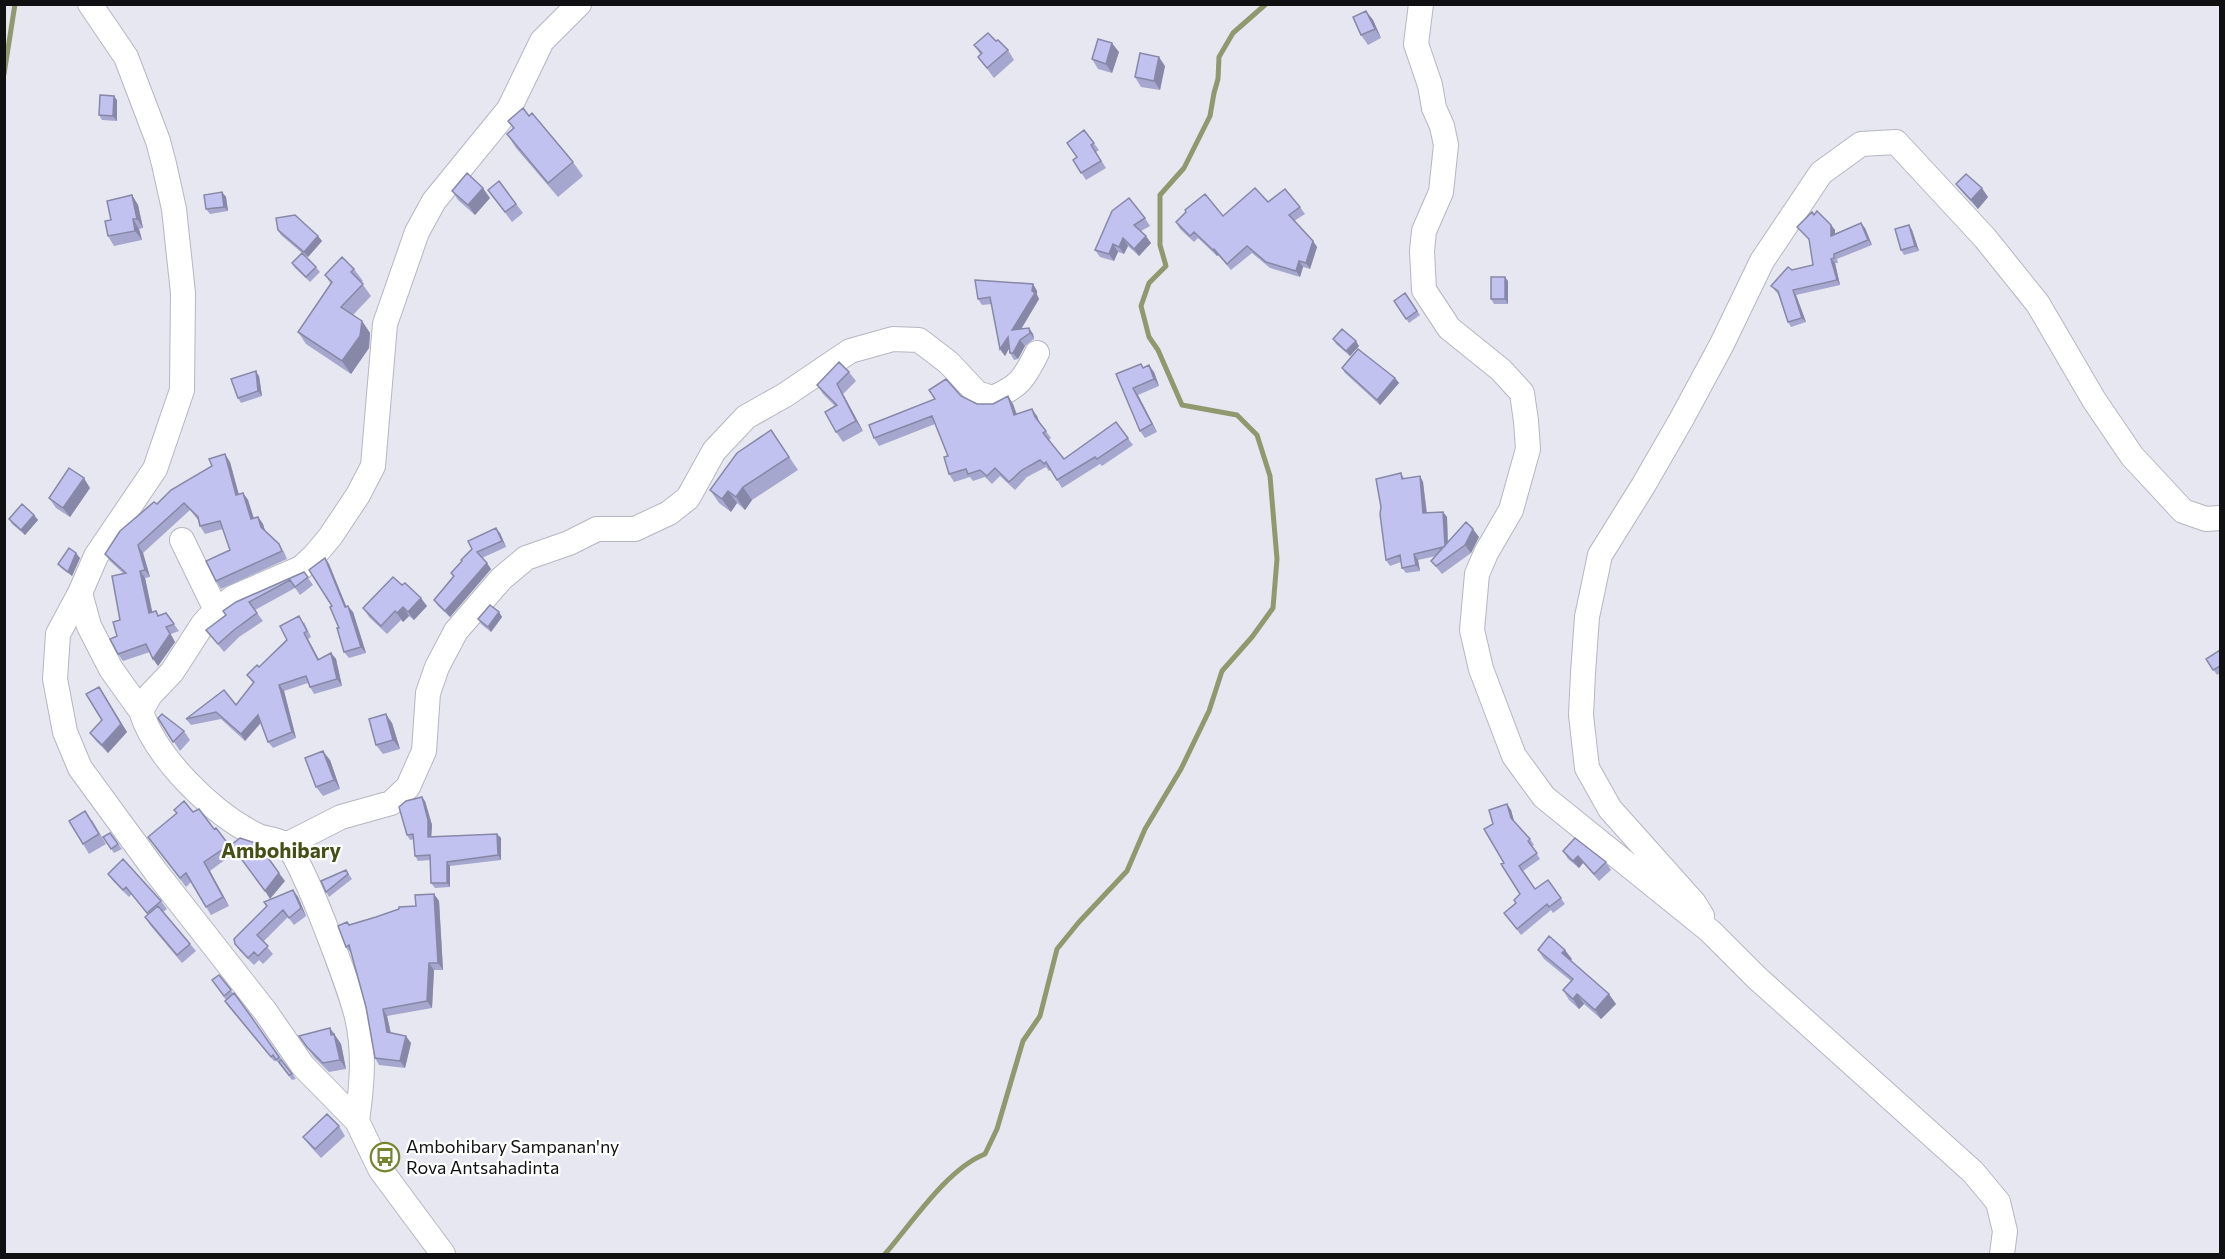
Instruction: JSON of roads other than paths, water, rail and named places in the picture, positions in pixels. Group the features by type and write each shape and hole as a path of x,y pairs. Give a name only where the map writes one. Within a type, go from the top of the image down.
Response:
{"street":[{"path":"90,4 126,57 158,141 174,209 183,293 182,390 155,469 96,556 80,593 58,634 55,679 65,732 80,768 156,872 265,1011 303,1066 357,1120 380,1169 443,1254"},
{"path":"141,711 150,695 172,672 203,624 216,610 234,597 301,568 330,537 358,495 373,466 385,324 417,232 434,201 509,109 542,41 579,4"},
{"path":"1421,4 1416,44 1446,145 1441,192 1424,231 1422,251 1424,290 1449,328 1501,370 1522,393 1526,421 1528,449 1511,510 1486,553 1477,574 1472,630 1481,669 1514,756 1544,797 1710,932 1756,977 1973,1172 1998,1202 2005,1231 2002,1254"},
{"path":"1710,932 1695,903 1610,809 1587,768 1581,715 1587,617 1600,555 1681,420 1722,344 1762,261 1821,173 1861,144 1896,142 1985,238 2038,304 2094,400 2132,456 2183,511 2206,519 2220,518"},
{"path":"286,845 341,818 391,802 408,787 424,752 428,693 437,667 456,631 501,579 526,558 569,543 597,529 635,529 669,513 688,498 714,451 746,417 785,395 850,351 894,339 919,340 949,363 977,393 992,398 1013,389 1029,369 1037,353"},
{"path":"182,540 216,610"},
{"path":"80,593 89,626 111,669 141,711 154,742 222,815 257,835 286,845 297,862 314,899 357,1017 364,1073 357,1120"}],"waterway":[{"path":"4,74 15,4"},
{"path":"885,1254 944,1184 971,1161 985,1154 997,1129 1023,1041 1040,1016 1057,949 1127,871 1145,829 1181,769 1209,711 1222,671 1252,637 1273,608 1277,559 1270,476 1257,435 1237,415 1182,405 1158,350 1149,337 1141,306 1149,283 1166,266 1160,245 1160,195 1184,168 1210,116 1218,79 1219,57 1233,33 1266,4"}],"place":[{"name":"Ambohibary Sampanan'ny Rova Antsahadinta","path":"385,1157"}],"district":[{"name":"Ambohibary","path":"281,851"}]}
